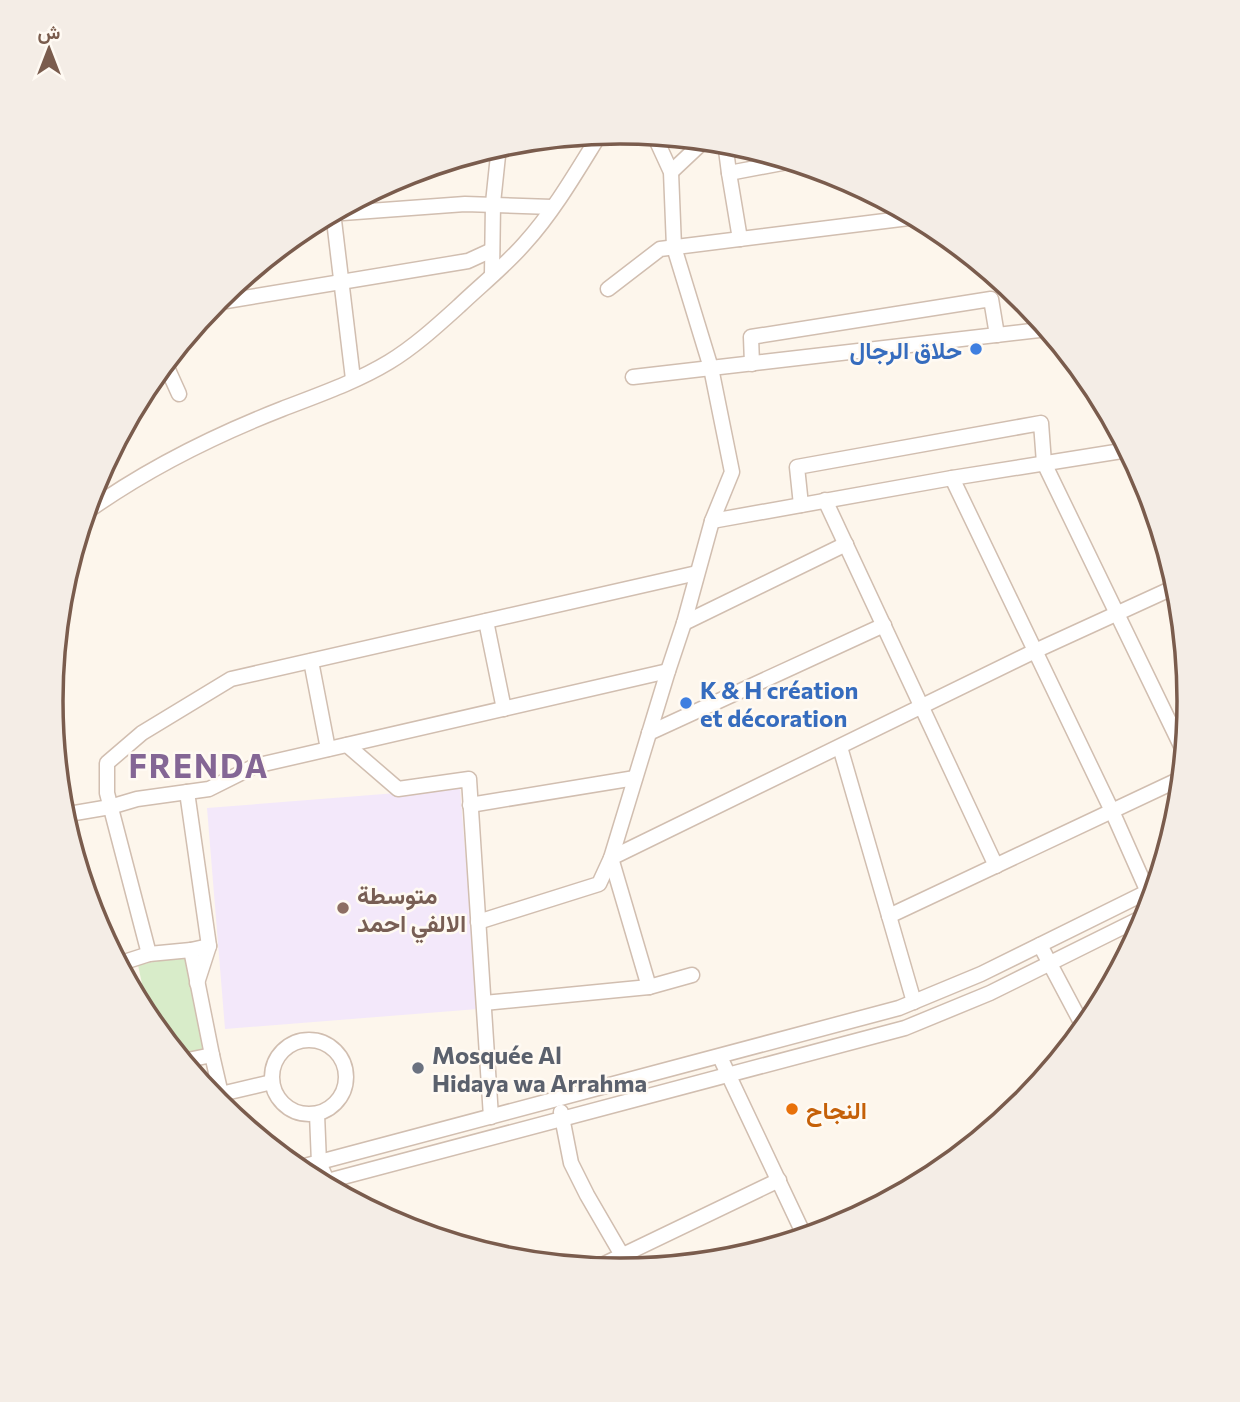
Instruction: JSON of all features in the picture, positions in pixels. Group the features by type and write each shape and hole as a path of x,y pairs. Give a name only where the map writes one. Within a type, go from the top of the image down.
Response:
{"street":[{"path":"100,502 161,466 223,435 328,392 389,362 440,323 526,243 593,145"},
{"path":"478,922 599,884 611,858 684,623 712,521 732,472 711,368 674,247 671,172 659,145"},
{"path":"671,172 695,149"},
{"path":"726,155 740,239"},
{"path":"492,275 493,203 498,158"},
{"path":"729,173 771,165"},
{"path":"355,212 493,203 552,207"},
{"path":"608,289 660,249 898,219"},
{"path":"334,224 353,379"},
{"path":"234,300 468,261 492,250"},
{"path":"752,363 751,337 991,299 997,335"},
{"path":"633,377 1036,331"},
{"path":"170,374 179,394"},
{"path":"801,505 797,467 1041,424 1044,463 1176,735"},
{"path":"712,521 1118,452"},
{"path":"952,478 1146,883"},
{"path":"825,500 996,866"},
{"path":"684,623 846,544"},
{"path":"149,954 107,793 107,763 142,733 230,679 696,573"},
{"path":"611,858 1035,651 1166,591"},
{"path":"486,621 504,709"},
{"path":"649,733 884,625"},
{"path":"311,661 328,749"},
{"path":"75,813 137,799 209,789 255,766 667,671"},
{"path":"347,745 398,789 469,779 491,1117"},
{"path":"840,747 914,1002"},
{"path":"470,805 635,778"},
{"path":"889,916 1170,783"},
{"path":"187,792 209,946 197,983"},
{"path":"611,858 649,987"},
{"path":"312,1165 899,1008 981,975 1140,899"},
{"path":"339,1181 905,1028 990,993 1131,923"},
{"path":"1040,945 1078,1017"},
{"path":"128,961 149,954 209,946"},
{"path":"191,950 212,1055 215,1083"},
{"path":"484,1003 649,987 692,975"},
{"path":"308,1040 331,1047 340,1056 345,1067 344,1091 338,1101 317,1114 293,1111 283,1104 272,1082 272,1070 285,1049 308,1040"},
{"path":"193,1059 212,1055"},
{"path":"720,1057 801,1227"},
{"path":"224,1093 272,1082"},
{"path":"559,1099 571,1163 624,1258"},
{"path":"317,1114 321,1171"},
{"path":"617,1258 779,1180"}],"shaded area":[{"name":"متوسطة الالفي احمد","path":"460,788 478,1009 225,1029 207,808"}],"green space":[{"path":"188,955 207,1049 189,1053 143,988 138,965"}],"place":[{"name":"حلاق الرجال","path":"976,349"},
{"name":"K & H création et décoration","path":"686,703"},
{"name":"متوسطة الالفي احمد","path":"343,908"},
{"name":"Mosquée Al Hidaya wa Arrahma","path":"418,1068"},
{"name":"النجاح","path":"792,1109"}],"district":[{"name":"FRENDA","path":"199,765"}]}
